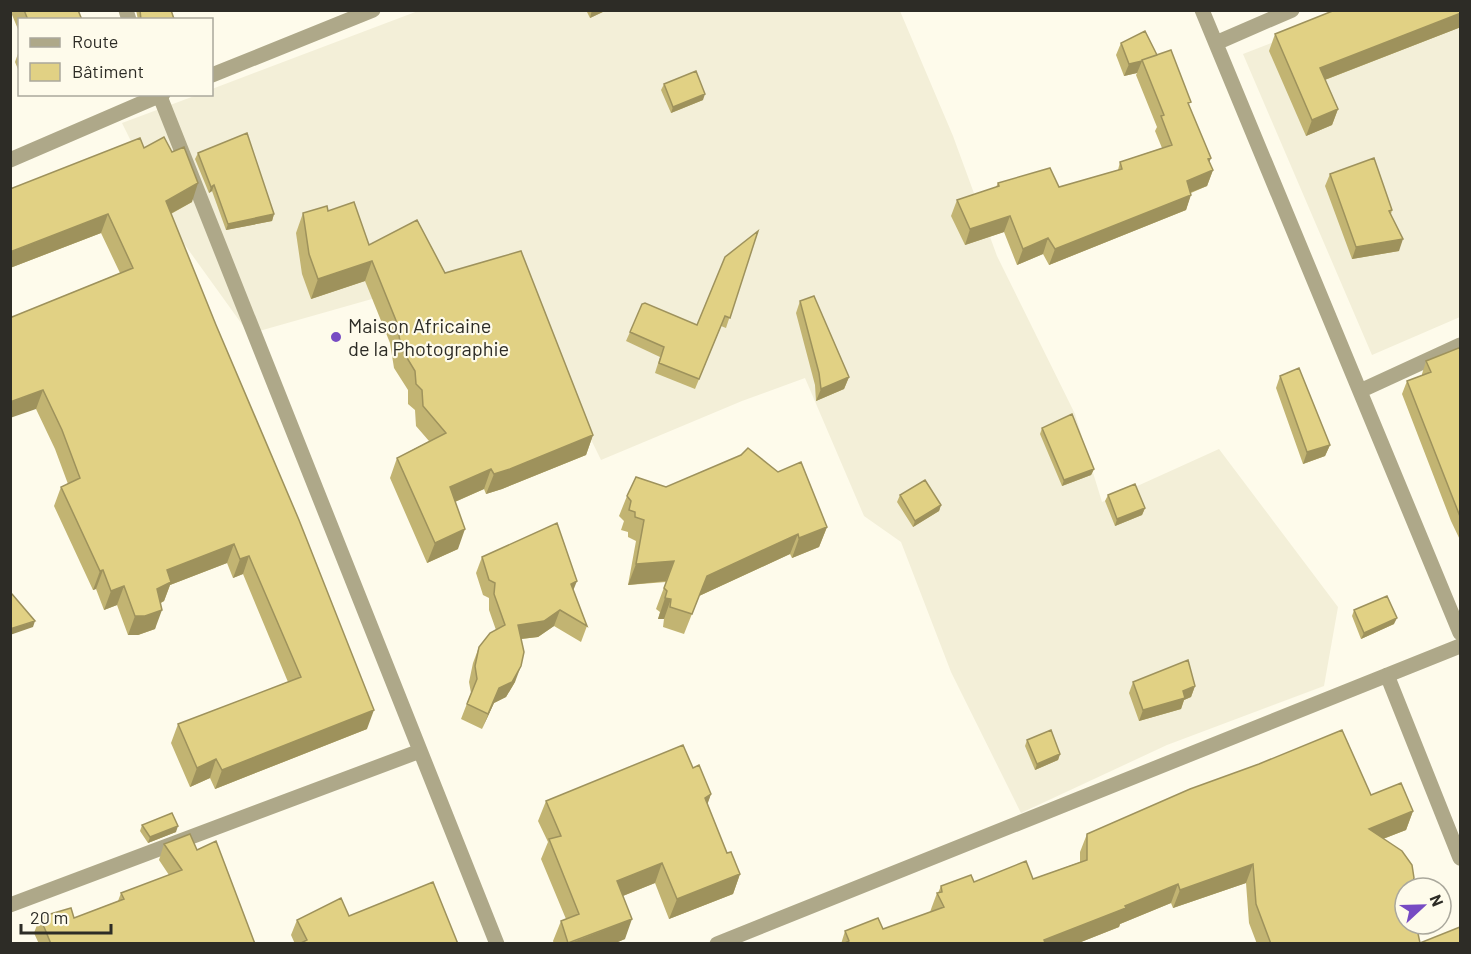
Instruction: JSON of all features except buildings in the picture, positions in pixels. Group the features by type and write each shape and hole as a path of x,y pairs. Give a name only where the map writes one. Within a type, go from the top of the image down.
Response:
{"street":[{"path":"213,75 373,10"},
{"path":"1202,10 1461,633"},
{"path":"1216,43 1292,10"},
{"path":"10,160 158,96"},
{"path":"160,96 497,944"},
{"path":"1360,392 1461,345"},
{"path":"717,944 1461,646"},
{"path":"1387,675 1461,858"},
{"path":"10,905 420,751"}],"shaded area":[{"path":"418,11 900,11 953,136 997,256 1075,414 1102,502 1219,449 1338,607 1324,686 1167,745 1021,813 951,672 901,542 864,516 805,378 742,401 601,460 581,419 523,256 249,334 177,234 122,123 194,96 213,96 213,89"},
{"path":"1353,11 1460,11 1460,317 1372,355 1243,54"}],"place":[{"name":"Maison Africaine de la Photographie","path":"336,337"}]}
